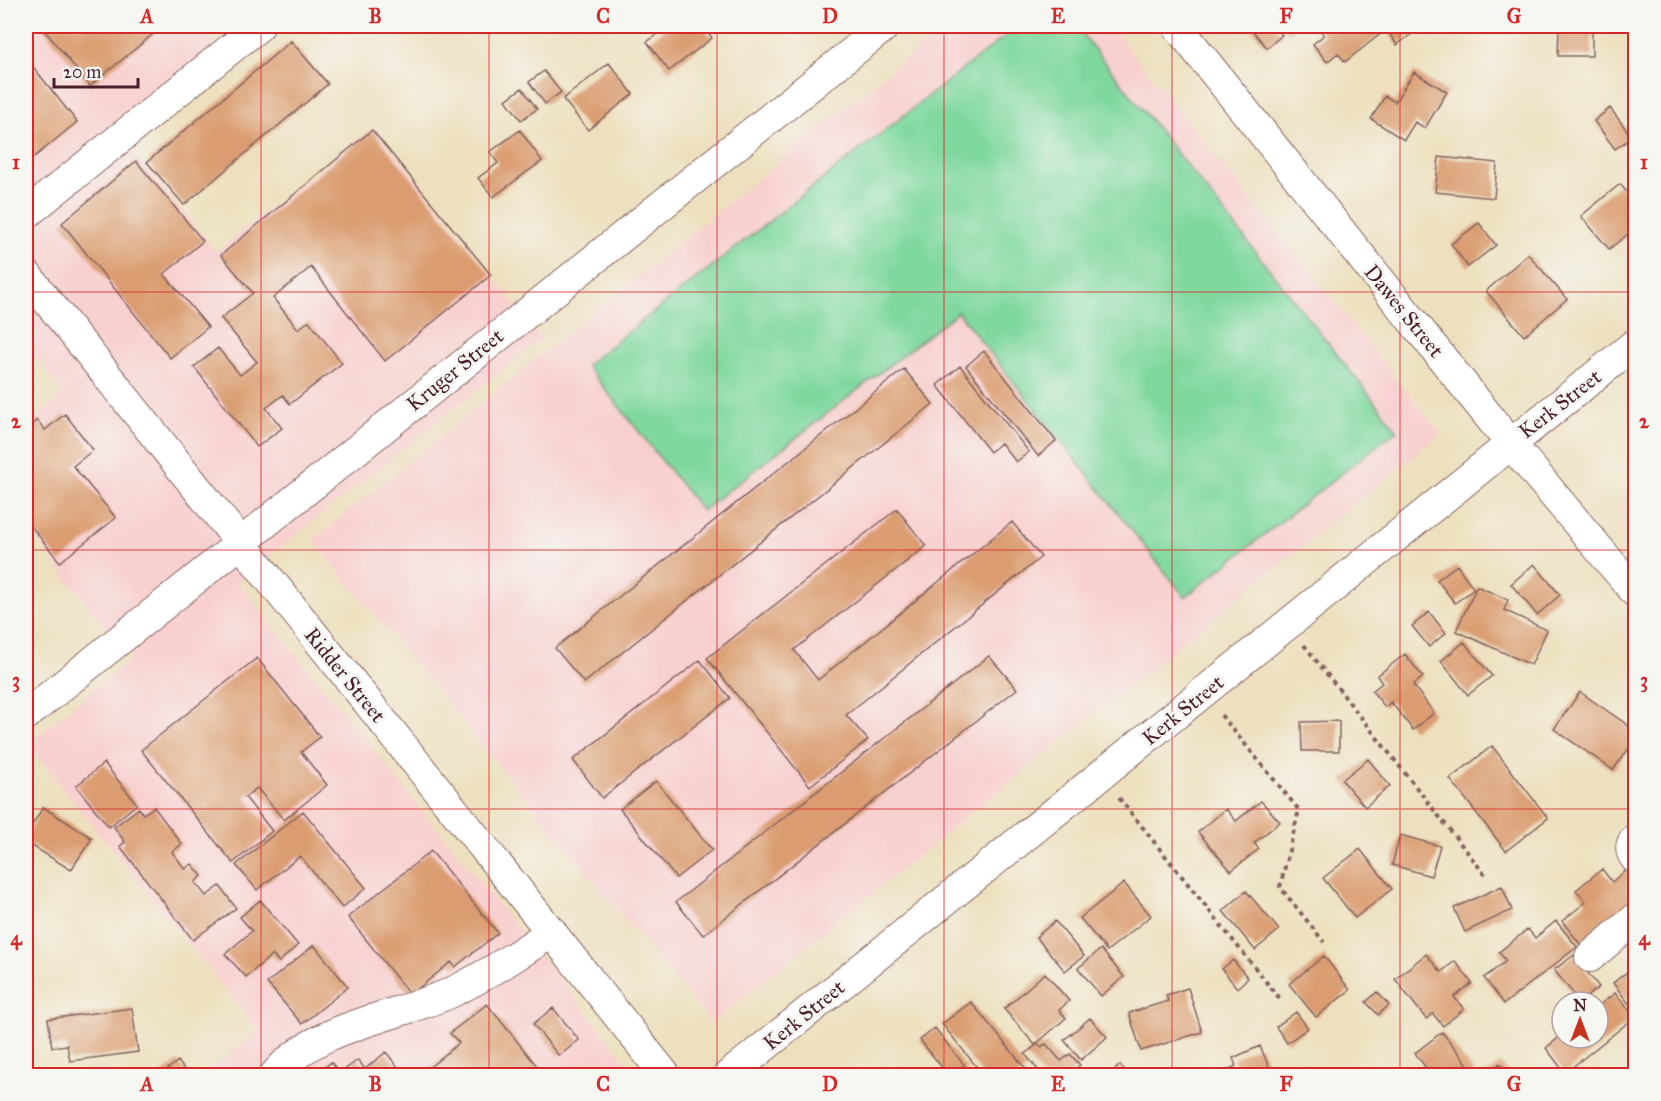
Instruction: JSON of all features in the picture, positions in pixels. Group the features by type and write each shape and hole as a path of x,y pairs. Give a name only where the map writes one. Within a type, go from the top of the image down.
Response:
{"street":[{"path":"26,214 259,26"},
{"name":"Kruger Street","path":"26,715 885,26"},
{"name":"Dawes Street","path":"1177,26 1510,443 1635,593"},
{"name":"Ridder Street","path":"26,274 238,543 666,1076"},
{"name":"Kerk Street","path":"728,1076 1289,626 1635,343"},
{"path":"1635,838 1631,846 1631,853 1635,859"},
{"path":"1590,957 1635,918"},
{"path":"274,1076 285,1063 311,1045 367,1021 412,1008 449,993 487,974 552,932"}],"path":[{"path":"1289,626 1486,876"},
{"path":"1204,693 1299,810 1280,887 1324,942"},
{"path":"1102,776 1280,999"}],"shaded area":[{"path":"26,26 200,26 218,48 116,130 216,252 374,127 542,338 237,582 637,1075 202,1075 259,1031 27,744 131,659 26,527 26,425 64,394 26,345"},
{"path":"946,26 1110,26 1441,434 711,1023 313,540"}],"green space":[{"path":"1018,26 1076,26 1397,430 1185,597 958,312 702,511 586,365"}],"building":[{"path":"41,26 163,26 90,86"},
{"path":"669,26 703,26 712,38 669,71 647,42"},
{"path":"1257,26 1274,26 1282,35 1267,48 1252,30"},
{"path":"1282,26 1297,26 1288,33"},
{"path":"1323,26 1378,26 1383,32 1345,62 1338,53 1327,62 1313,44 1324,35 1319,29"},
{"path":"1396,26 1422,26 1397,45 1388,32"},
{"path":"1559,26 1592,26 1592,56 1558,56"},
{"path":"291,41 328,84 184,205 147,162"},
{"path":"26,58 77,122 27,163 26,163"},
{"path":"609,63 633,94 588,130 563,99"},
{"path":"544,71 561,92 545,104 529,82"},
{"path":"1414,72 1447,92 1425,128 1415,122 1404,140 1371,119 1385,96 1395,102"},
{"path":"522,88 537,109 521,120 506,100"},
{"path":"1610,108 1632,137 1615,149 1594,121"},
{"path":"372,130 491,275 385,361 311,267 273,298 298,329 309,321 342,363 290,404 283,395 266,408 282,428 257,447 194,367 218,348 240,375 257,362 221,318 253,293 221,255"},
{"path":"520,130 542,161 493,197 478,178 498,163 490,152"},
{"path":"1439,157 1497,163 1494,198 1435,192"},
{"path":"136,161 203,241 164,274 208,327 170,358 62,223"},
{"path":"1620,184 1636,203 1636,228 1609,249 1581,216"},
{"path":"1479,223 1496,245 1468,267 1451,244"},
{"path":"1528,254 1567,299 1524,336 1486,291"},
{"path":"984,351 1056,441 1038,456 966,366"},
{"path":"960,366 1029,452 1016,462 1001,443 990,452 937,385"},
{"path":"904,369 933,404 584,683 555,648"},
{"path":"65,414 93,450 73,466 116,518 60,562 26,520 26,429 37,420 45,430"},
{"path":"897,509 926,546 794,650 818,680 1012,522 1041,557 846,715 868,740 810,786 707,658"},
{"path":"1534,564 1560,595 1537,615 1511,584"},
{"path":"1457,565 1474,589 1455,603 1437,580"},
{"path":"1477,586 1508,600 1504,610 1547,630 1531,665 1456,631"},
{"path":"1429,612 1446,633 1429,647 1412,626"},
{"path":"1464,642 1492,676 1468,695 1441,661"},
{"path":"1405,654 1423,677 1413,685 1434,713 1413,730 1391,702 1385,707 1372,691 1382,683 1377,676"},
{"path":"989,656 1017,689 703,935 676,902"},
{"path":"257,658 320,737 301,752 327,785 284,820 257,788 245,797 272,831 233,863 141,750"},
{"path":"700,660 730,698 602,798 573,760"},
{"path":"1580,692 1636,731 1636,739 1613,770 1554,729"},
{"path":"1339,721 1339,751 1302,751 1301,722"},
{"path":"1492,746 1548,818 1506,851 1450,779"},
{"path":"1368,759 1390,786 1365,807 1342,780"},
{"path":"104,763 137,804 109,827 76,786"},
{"path":"656,781 712,850 676,878 620,809"},
{"path":"1261,801 1280,822 1254,843 1259,849 1231,871 1198,832 1226,809 1236,821"},
{"path":"43,807 92,838 71,870 26,842 26,835"},
{"path":"154,807 182,844 172,852 185,869 192,864 202,876 195,882 206,896 220,886 236,908 193,940 120,846 125,842 114,827 139,808 143,814"},
{"path":"303,811 366,888 342,908 300,856 257,890 236,865"},
{"path":"1400,835 1440,846 1431,876 1392,865"},
{"path":"1360,849 1392,889 1355,918 1323,878"},
{"path":"431,851 498,933 455,967 451,962 410,995 348,917"},
{"path":"1633,864 1636,868 1636,902 1581,945 1562,921 1586,902 1576,890 1602,869 1612,882"},
{"path":"1124,883 1151,916 1107,951 1080,918"},
{"path":"1502,886 1512,910 1465,932 1454,908"},
{"path":"1246,891 1279,930 1255,950 1223,911"},
{"path":"260,900 298,945 279,962 272,955 246,977 225,954 252,931 240,917"},
{"path":"1055,921 1084,956 1065,971 1036,937"},
{"path":"1556,921 1577,947 1504,1004 1484,978 1506,961 1499,952 1528,929 1535,938"},
{"path":"314,945 348,987 302,1024 267,983"},
{"path":"1101,949 1124,977 1101,996 1078,968"},
{"path":"1426,954 1441,972 1455,961 1472,983 1454,997 1464,1009 1443,1026 1433,1014 1426,1019 1395,979"},
{"path":"1574,955 1599,987 1595,990 1570,990 1554,970"},
{"path":"1324,956 1350,990 1316,1017 1289,984"},
{"path":"1233,960 1248,978 1237,988 1222,969"},
{"path":"1636,965 1636,1001 1630,1005 1613,983"},
{"path":"1045,973 1069,1001 1059,1010 1066,1018 1035,1045 1004,1009"},
{"path":"1188,988 1202,1032 1141,1051 1129,1013 1168,1001 1166,995"},
{"path":"1377,992 1389,1005 1378,1015 1366,1002"},
{"path":"1615,993 1635,1017 1610,1037 1610,997"},
{"path":"971,1002 1026,1069 1018,1076 984,1076 942,1024"},
{"path":"487,1004 545,1076 419,1076 459,1043 450,1033"},
{"path":"132,1008 138,1052 70,1061 67,1045 52,1047 48,1019"},
{"path":"553,1008 579,1040 559,1056 533,1024"},
{"path":"1296,1012 1308,1028 1287,1043 1276,1027"},
{"path":"1090,1018 1107,1037 1081,1060 1064,1040"},
{"path":"935,1028 968,1070 962,1076 949,1076 920,1040"},
{"path":"1442,1032 1474,1072 1470,1076 1432,1076 1415,1053"},
{"path":"1038,1044 1041,1047 1046,1044 1061,1061 1070,1054 1080,1065 1068,1076 1043,1076 1025,1054"},
{"path":"1550,1045 1550,1050 1594,1050 1565,1073 1546,1048"},
{"path":"1260,1046 1273,1076 1215,1076 1236,1066 1233,1058"},
{"path":"386,1052 405,1076 315,1076 331,1062 340,1073 358,1060 365,1069"},
{"path":"178,1061 189,1076 159,1076"},
{"path":"1500,1063 1511,1076 1484,1076"},
{"path":"1120,1065 1130,1076 1108,1076"},
{"path":"1636,1070 1636,1076 1621,1075"}]}
